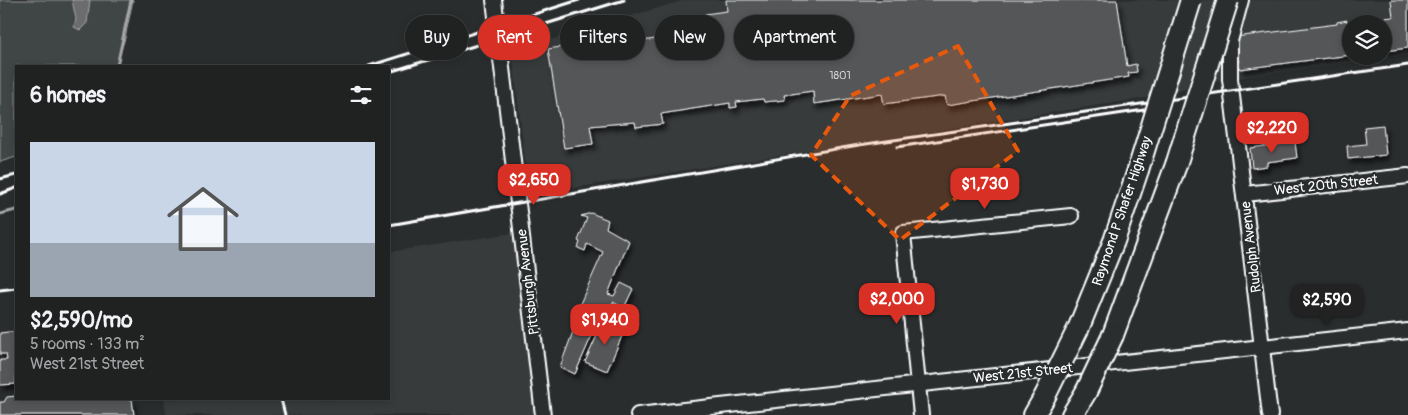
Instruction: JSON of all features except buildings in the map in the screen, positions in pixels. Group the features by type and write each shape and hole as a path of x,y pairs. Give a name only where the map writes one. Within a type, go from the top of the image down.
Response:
{"highway":[{"name":"Raymond P Shafer Highway","path":"1034,415 1078,327 1114,241 1191,0"},
{"path":"1074,415 1113,335 1176,165 1228,0"}],"street":[{"name":"Pittsburgh Avenue","path":"494,0 543,415"},
{"name":"Rudolph Avenue","path":"1241,0 1230,41 1230,79 1270,415"},
{"name":"West 20th Street","path":"1245,194 1408,176"},
{"path":"921,415 902,233 1070,216"},
{"name":"West 21st Street","path":"638,415 1408,331"}],"highlighted area":[{"path":"958,46 1018,151 900,240 811,155 850,96"}],"shaded area":[{"path":"0,0 133,0 125,38 116,65 15,65 15,157 0,162"},
{"path":"72,0 90,0 87,23 80,30 74,27 76,19"},
{"path":"685,0 1408,0 1408,55 1392,57 1392,15 1342,15 1342,64 1223,80 1145,98 529,195 513,60 550,60 550,40 560,37 560,60 645,60 645,15 634,15"},
{"path":"519,232 540,415 166,415 164,400 390,400 390,252"}],"waterway":[{"path":"117,65 131,0"},
{"path":"0,214 15,210"}],"railway":[{"path":"372,65 579,0"},
{"path":"390,72 624,0"},
{"path":"390,225 859,145 1408,65"},
{"path":"897,147 1164,107"},
{"path":"0,179 15,175"},
{"path":"0,194 15,188"},
{"path":"0,290 15,288"},
{"path":"281,400 285,415"}]}
